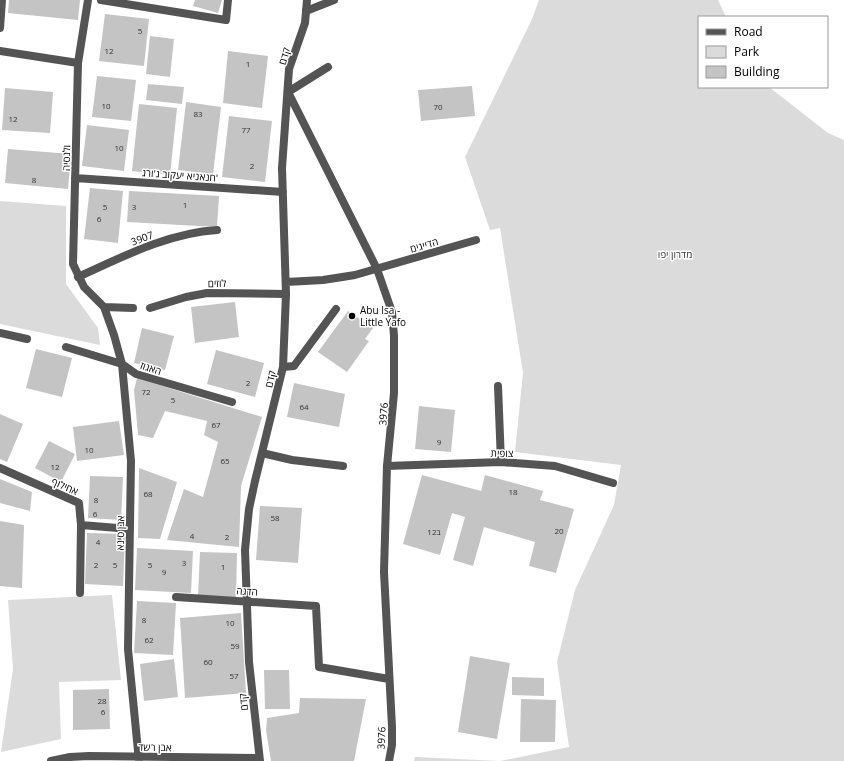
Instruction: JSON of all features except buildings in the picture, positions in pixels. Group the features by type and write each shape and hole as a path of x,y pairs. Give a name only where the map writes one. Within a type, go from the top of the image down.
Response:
{"street":[{"path":"0,28 2,0"},
{"name":"ולנסיה","path":"88,0 78,63 73,264 84,287 104,307"},
{"path":"100,0 226,20 228,0"},
{"name":"קדם","path":"260,760 249,662 245,543 249,509 283,367 286,282 282,168 290,69 305,23 307,0"},
{"path":"306,11 334,0"},
{"path":"0,51 78,63"},
{"path":"288,92 328,67"},
{"name":"3976","path":"288,92 377,269 389,299 394,336 394,393 388,466 384,572 392,744 389,761"},
{"name":"חנאניא יעקוב ג'ורג'","path":"75,178 283,192"},
{"name":"3907","path":"78,277 124,256 168,240 189,234 217,230"},
{"name":"הדייגים","path":"377,269 476,240"},
{"path":"286,282 339,278 377,269"},
{"name":"לוזים","path":"150,308 186,297 207,293 286,294"},
{"path":"104,307 132,308"},
{"name":"אבן סינא","path":"104,307 122,364 131,461 128,649 139,759"},
{"path":"283,367 294,366 336,308"},
{"path":"0,333 27,339"},
{"name":"האגוז","path":"66,347 122,364 136,374 232,402"},
{"path":"498,386 501,462"},
{"path":"262,453 292,460 343,466"},
{"name":"צופית","path":"388,466 501,462 555,466 613,483"},
{"name":"אחילוף","path":"0,468 79,503 81,525"},
{"path":"80,593 81,525 130,529"},
{"name":"הדגה","path":"176,597 316,606 319,667 389,679"},
{"name":"אבן רשד","path":"51,761 89,756 139,759 260,760"}],"green space":[{"name":"מדרון יפו","path":"539,0 718,0 726,16 698,16 698,88 770,88 828,133 844,140 844,761 500,761 569,747 557,662 575,590 614,505 621,465 515,452 523,373 500,228 490,230 465,157 532,19"},
{"path":"0,201 66,206 66,284 98,328 100,345 0,324"},
{"path":"112,595 121,680 59,682 61,739 1,752 13,669 8,600"},
{"path":"415,757 500,761 414,761"}],"place":[{"name":"Abu Isa - Little Yafo","path":"352,316"}]}
